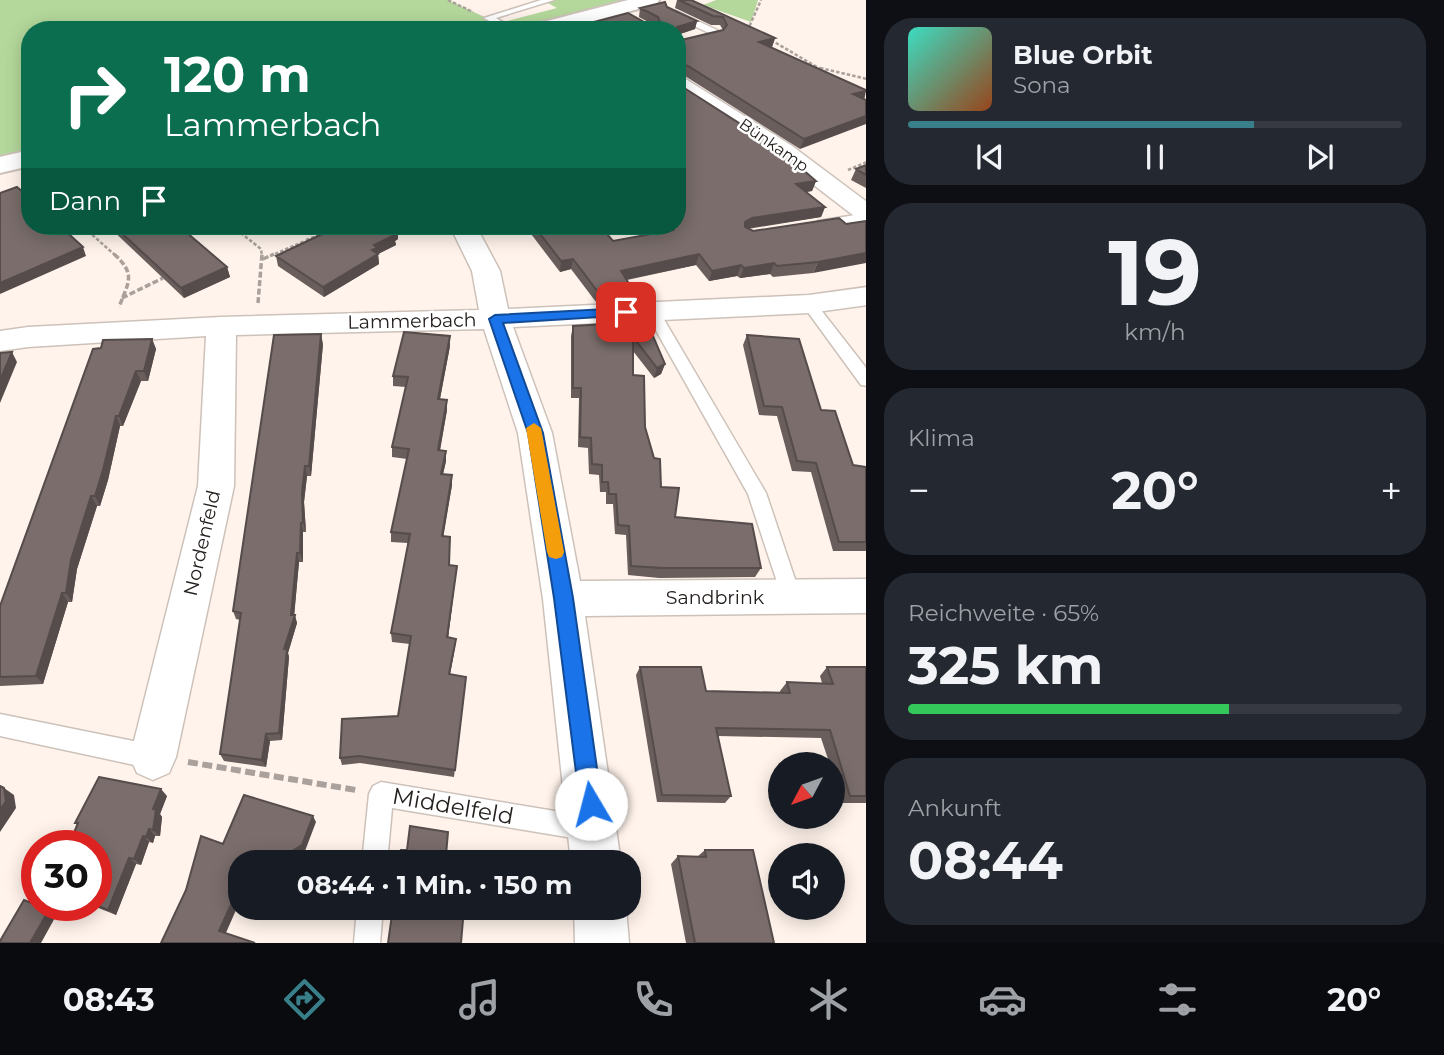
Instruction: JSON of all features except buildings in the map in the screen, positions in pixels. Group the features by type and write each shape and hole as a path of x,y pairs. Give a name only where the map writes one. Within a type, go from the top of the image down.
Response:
{"street":[{"path":"570,21 650,0"},
{"path":"690,39 714,32"},
{"name":"Bünkamp","path":"686,88 784,151 866,216"},
{"path":"0,165 21,160"},
{"name":"Middelfeld","path":"468,235 486,271 495,319 535,433 564,598 595,846"},
{"name":"Lammerbach","path":"0,341 239,325 495,319 808,304 866,296"},
{"name":"Nordenfeld","path":"153,757 216,486 239,325"},
{"name":"Sandbrink","path":"564,598 866,596"},
{"path":"601,920 602,943"}],"lane":[{"path":"494,21 488,18 550,0"},
{"path":"669,11 714,32"},
{"path":"801,227 866,216"},
{"path":"808,304 866,381"},
{"path":"652,311 757,493 791,597"},
{"path":"0,725 153,757"},
{"name":"Middelfeld","path":"375,850 381,794 595,846"},
{"path":"367,943 369,920"}],"path":[{"path":"747,28 761,0"},
{"path":"736,25 757,31"},
{"path":"767,37 830,75"},
{"path":"818,68 837,70 866,79"},
{"path":"93,235 127,266 130,279 121,298 113,332"},
{"path":"239,325 263,259 261,249 243,235"},
{"path":"263,259 318,235"},
{"path":"305,240 316,248"},
{"path":"121,298 163,278"},
{"path":"153,757 381,794"}],"green space":[{"path":"0,0 448,0 493,21 21,21 21,152 0,157"},
{"path":"542,0 637,0 554,21 507,21 557,8"},
{"path":"716,0 758,0 751,22 703,5"}],"slow traffic":[{"path":"534,428 556,552"}],"route":[{"path":"591,804 564,598 535,433 495,319 626,312"}]}
